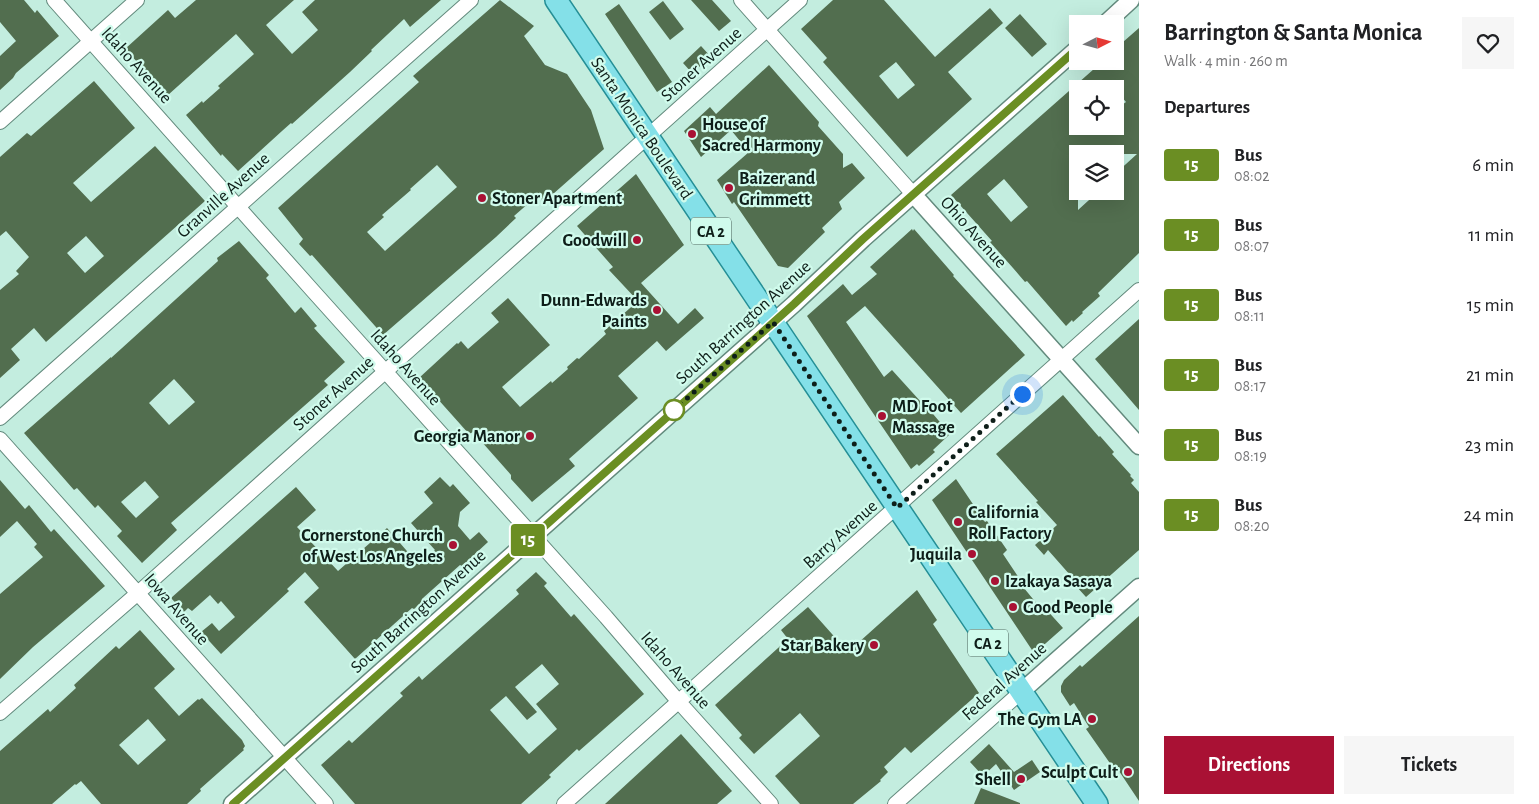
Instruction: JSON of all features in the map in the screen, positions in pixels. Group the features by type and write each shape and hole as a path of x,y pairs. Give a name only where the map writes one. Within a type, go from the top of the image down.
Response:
{"main road":[{"name":"Santa Monica Boulevard","path":"556,0 1097,804"}],"street":[{"name":"Idaho Avenue","path":"54,0 385,372 606,616 679,702 771,804"},
{"path":"0,122 137,0"},
{"name":"Granville Avenue","path":"0,418 471,0"},
{"name":"Ohio Avenue","path":"740,0 1139,446"},
{"name":"Stoner Avenue","path":"0,713 138,593 800,0"},
{"path":"1115,15 1131,0"},
{"name":"South Barrington Avenue","path":"232,804 1069,56"},
{"name":"Barry Avenue","path":"564,804 1139,290"},
{"name":"Iowa Avenue","path":"0,439 326,804"},
{"name":"Federal Avenue","path":"895,804 1139,586"}],"building":[{"path":"0,0 24,0 35,13 37,10 59,36 16,73 0,90 0,56 16,41 0,22"},
{"path":"196,0 294,0 266,25 292,54 318,30 302,12 315,0 441,0 410,27 404,19 350,72 238,171 222,154 221,156 186,115 220,88 218,86 254,54 236,34 168,95 125,49 168,10 175,18"},
{"path":"500,0 534,26 524,36 545,65 567,74 591,110 604,149 544,202 538,195 514,216 516,218 496,237 383,335 312,255 310,256 299,244 303,239 278,208 419,82 413,76","holes":["437,165 457,187 385,251 367,232 384,217 382,215"]},
{"path":"691,0 712,0 731,21 719,31"},
{"path":"833,0 884,0 935,57 990,8 1003,23 948,72 972,99 907,157 823,62 827,58 801,29","holes":["896,62 915,85 898,99 879,76"]},
{"path":"663,1 684,29 670,40 649,12"},
{"path":"619,4 672,82 657,92 605,14"},
{"path":"1020,14 1047,44 1032,57 1005,28"},
{"path":"1139,28 1139,253 1098,293 1100,296 1083,313 1066,326 1027,281 1025,282 951,195 1069,91 1069,135 1124,135 1124,103 1126,102 1124,100 1124,80 1081,80 1093,70 1124,70 1124,41","holes":["1004,179 1028,207 1011,222 987,194"]},
{"path":"701,46 711,57 692,73 683,63"},
{"path":"769,65 819,122 818,126 843,154 843,168 852,163 865,178 839,202 842,209 822,228 825,232 788,268 778,266 734,202 732,204 717,180 749,152 731,130 701,157 684,131 710,107 716,114"},
{"path":"94,81 135,128 73,183 91,202 155,146 205,201 46,342 34,328 11,349 20,360 0,378 0,290 19,274 16,271 29,257 6,231 0,236 0,157 27,133 31,136","holes":["86,236 104,256 85,273 67,253"]},
{"path":"636,174 684,245 641,283 678,324 695,308 704,318 666,351 657,341 618,376 638,398 569,459 575,466 532,502 473,432 469,434 419,378 457,343 461,341 468,349 499,322 491,313 508,298 550,345 502,387 520,407 551,381 552,383 568,369 567,367 577,358 579,359 606,334 604,331 638,301 609,270 613,267 577,226"},
{"path":"912,229 1025,355 961,413 865,306 846,322 884,377 892,370 950,434 933,450 935,452 919,466 917,464 911,469 807,316 843,284 852,295 877,274 870,267"},
{"path":"239,241 269,275 266,278 295,313 301,307 317,326 314,328 345,362 324,381 328,385 171,523 177,530 142,563 117,536 122,531 98,505 95,508 77,488 74,490 24,433 111,358 218,261 217,258","holes":["174,379 195,402 169,425 149,403","145,481 159,497 136,518 121,502"]},
{"path":"1139,319 1139,410 1095,359"},
{"path":"1063,395 1114,452 1112,454 1131,475 1134,480 1131,483 1139,492 1139,550 1086,597 1076,586 1078,584 1048,550 1044,555 1035,545 1057,525 996,454"},
{"path":"440,477 450,487 453,484 470,503 460,512 458,526 470,540 479,532 488,542 355,659 304,602 319,588 305,572 287,589 289,591 221,654 201,632 212,623 219,631 235,617 221,601 218,604 210,595 192,611 188,608 184,612 171,598 296,487 316,510 297,527 338,571 387,528 419,565 435,550 411,523 433,503 424,492"},
{"path":"956,479 985,522 987,521 1007,550 1003,554 1021,581 1019,582 1042,610 1044,607 1063,628 1037,651 1032,650 932,500"},
{"path":"0,480 25,509 29,505 51,532 54,529 105,586 33,647 0,679 0,594 43,557 34,547 37,544 17,521 0,537"},
{"path":"536,572 547,583 544,586 571,617 574,614 644,694 579,751 577,749 549,775 551,777 521,804 355,804 321,765 349,740 352,743 403,696 400,693 419,676 422,680 519,594 516,590","holes":["542,664 559,684 536,704 557,729 529,754 490,710 506,696 527,720 537,712 515,687"]},
{"path":"917,590 937,620 933,624 979,693 911,753 905,747 884,767 888,772 881,781 853,804 800,804 775,776 820,736 800,713 754,754 739,738 742,735 715,705 788,639 781,630 808,607 848,652"},
{"path":"1139,616 1139,801 1117,768 1114,769 1086,729 1089,727 1074,703 1070,706 1061,692 1061,686 1064,680 1080,665 1082,667"},
{"path":"140,630 175,669 154,688 179,716 198,699 202,698 242,740 245,746 244,750 200,789 201,791 187,804 101,804 81,781 52,804 0,804 0,751 48,709 50,712 76,688 74,685 116,646 119,649","holes":["148,719 166,740 138,765 119,745"]},
{"path":"681,734 732,791 717,804 605,804"},
{"path":"989,744 1014,772 1032,760 1040,772 1014,790 996,764 983,776 970,762"},
{"path":"981,788 1020,803 1020,804 974,804"}],"bus line":[{"name":"15","path":"233,804 1069,56"}],"place":[{"name":"House of Sacred Harmony","path":"692,134"},
{"name":"Baizer and Grimmett","path":"729,188"},
{"name":"Stoner Apartment","path":"482,198"},
{"name":"Goodwill","path":"637,240"},
{"name":"Dunn-Edwards Paints","path":"657,310"},
{"name":"MD Foot Massage","path":"882,416"},
{"name":"Georgia Manor","path":"530,436"},
{"name":"California Roll Factory","path":"958,522"},
{"name":"Cornerstone Church of West Los Angeles","path":"453,545"},
{"name":"Juquila","path":"972,554"},
{"name":"Izakaya Sasaya","path":"995,581"},
{"name":"Good People","path":"1013,607"},
{"name":"Star Bakery","path":"874,645"},
{"name":"The Gym LA","path":"1092,719"},
{"name":"Sculpt Cult","path":"1128,772"},
{"name":"Shell","path":"1021,779"}],"route":[{"path":"674,410 773,322 897,508 1022,394"}]}
